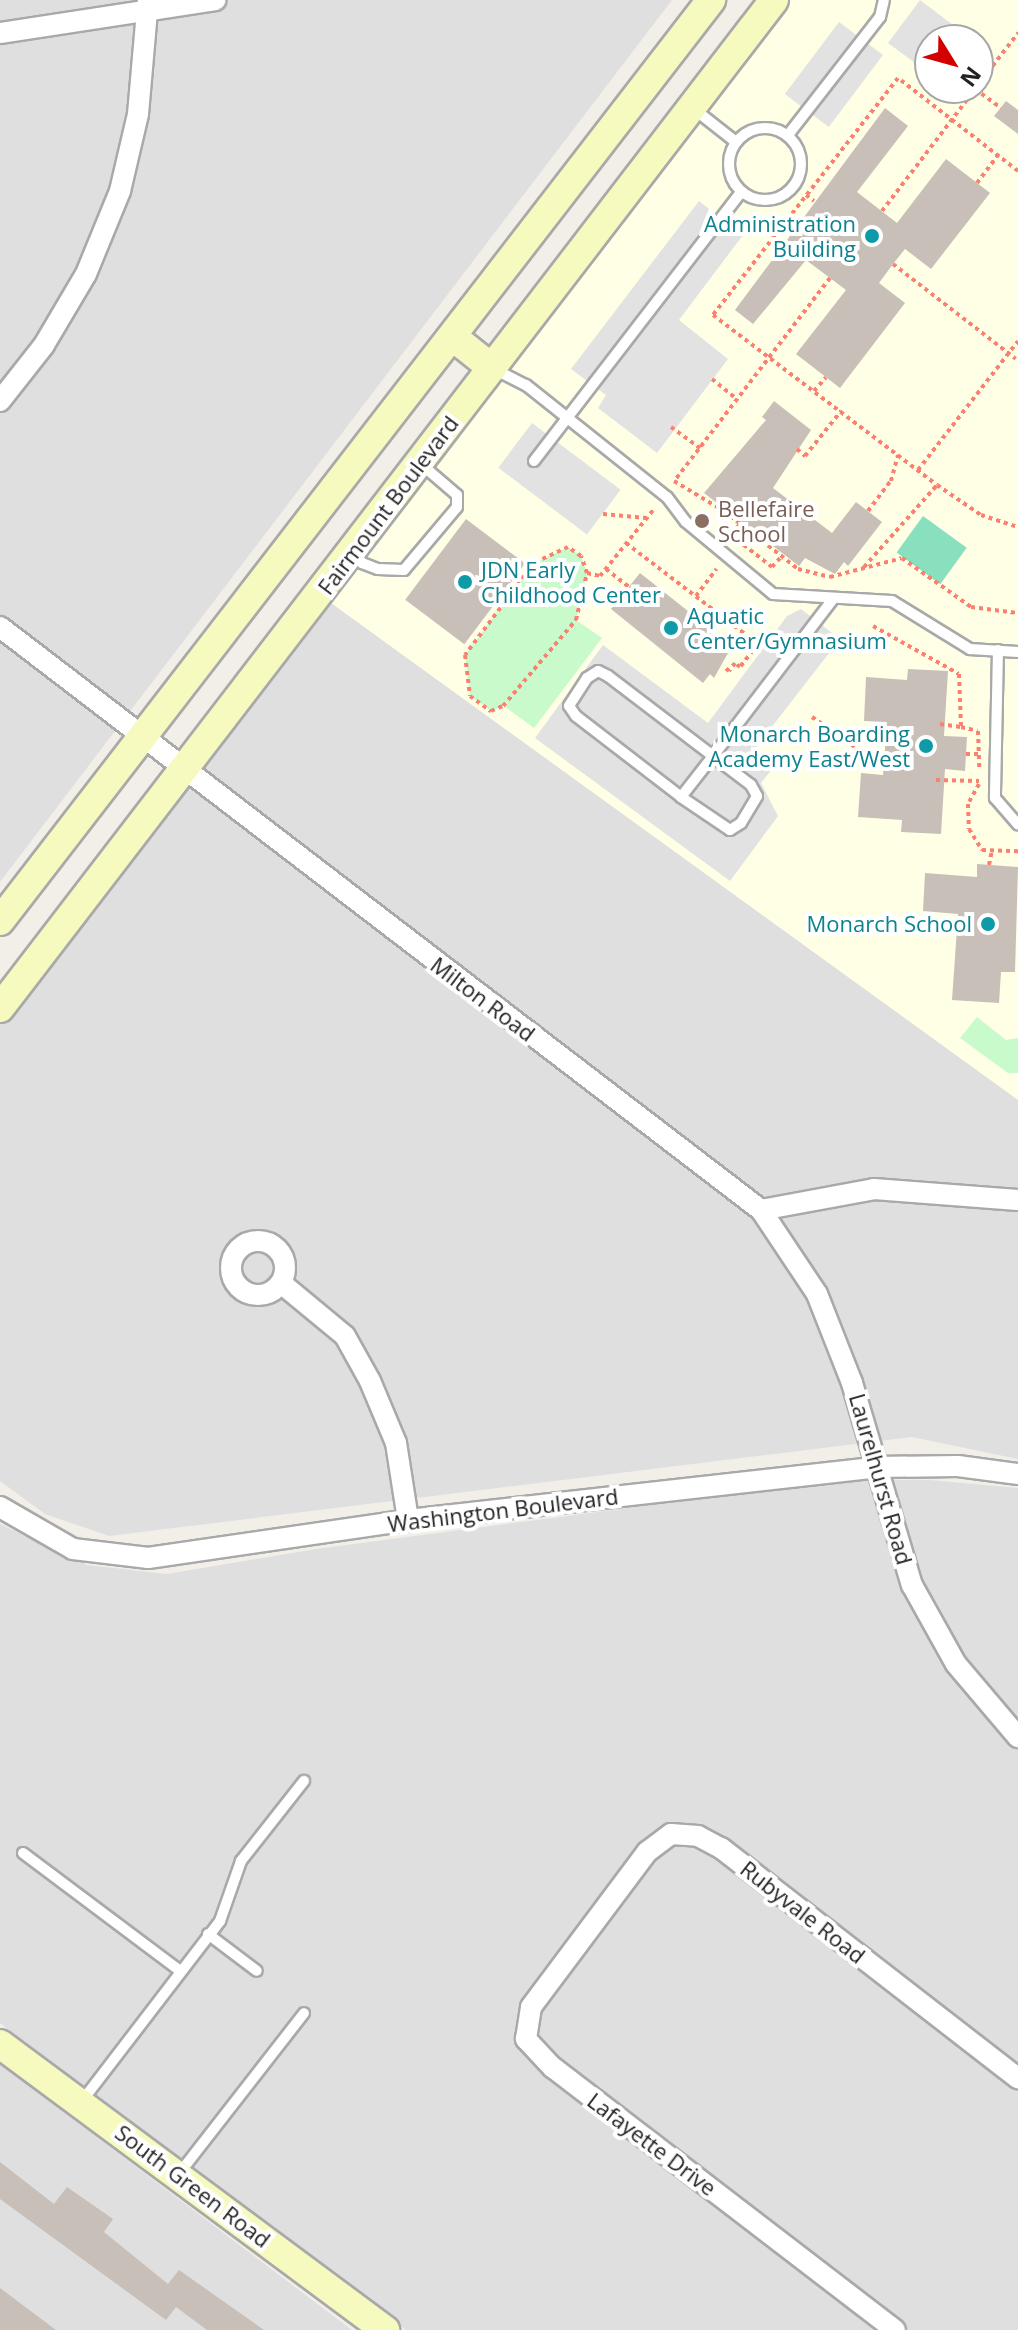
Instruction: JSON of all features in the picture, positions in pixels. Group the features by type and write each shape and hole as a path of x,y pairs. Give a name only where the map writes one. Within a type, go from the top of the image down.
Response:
{"main road":[{"path":"0,921 711,0"},
{"name":"Fairmount Boulevard","path":"0,1008 774,0"},
{"path":"453,337 492,368"},
{"name":"South Green Road","path":"0,2044 385,2330"}],"street":[{"path":"0,33 149,4 215,0"},
{"path":"0,401 44,345 86,274 120,191 138,114 149,4"},
{"name":"Milton Road","path":"0,627 761,1210"},
{"path":"761,1210 874,1189 1018,1200"},
{"name":"Laurelhurst Road","path":"761,1210 817,1294 852,1383 912,1585 956,1664 1018,1737"},
{"path":"281,1283 345,1336 370,1381 396,1443 408,1520"},
{"name":"Washington Boulevard","path":"0,1507 73,1549 148,1558 408,1520 877,1467 958,1466 1018,1474"},
{"name":"Rubyvale Road","path":"596,1920 647,1852 671,1834 698,1836 721,1848 1018,2078"},
{"name":"Lafayette Drive","path":"596,1920 531,2007 526,2039 553,2068 895,2330"}],"lane":[{"path":"788,135 880,17 884,0"},
{"path":"692,107 736,142"},
{"path":"766,127 788,135 796,145 802,169 791,191 768,201 741,192 728,164 736,142 766,127"},
{"path":"534,461 741,192"},
{"path":"492,368 526,385 667,497 686,522 773,594 892,601 970,649 1018,652"},
{"path":"353,551 370,566 404,570 457,507 457,495 420,462"},
{"path":"681,797 833,599"},
{"path":"998,650 995,798 1018,824"},
{"path":"598,671 608,676 713,756 757,796 741,823 730,830 718,826 681,797 576,716 569,706 587,678 598,671"},
{"path":"81,2103 179,1970 220,1921 241,1861 304,1781"},
{"path":"23,1853 179,1970"},
{"path":"208,1934 257,1971"},
{"path":"178,2175 304,2013"}],"path":[{"path":"994,64 1018,33"},
{"path":"1018,171 898,78 713,315 937,485 981,515 1018,527"},
{"path":"994,102 1001,108"},
{"path":"882,211 963,104"},
{"path":"977,183 998,155"},
{"path":"806,195 814,201"},
{"path":"893,264 1016,359"},
{"path":"830,278 674,481 766,543 798,569 830,577 902,558 971,607 1018,613"},
{"path":"918,470 1018,341"},
{"path":"814,391 826,377"},
{"path":"712,379 737,399"},
{"path":"797,449 805,456 841,411"},
{"path":"671,427 700,448"},
{"path":"868,511 891,481 898,455"},
{"path":"863,569 937,485"},
{"path":"587,573 600,576 654,509"},
{"path":"603,514 646,518"},
{"path":"739,525 731,535 772,567 781,557"},
{"path":"626,543 758,644 740,667 735,663 729,671 723,666"},
{"path":"568,547 581,556 587,573 576,620 503,706 491,711 470,696 465,655 534,563 568,547"},
{"path":"606,569 629,587"},
{"path":"696,596 716,569"},
{"path":"873,626 959,674 961,727"},
{"path":"812,717 865,754 885,755"},
{"path":"940,724 978,731 979,781 968,804 969,829 982,850 1018,851"},
{"path":"966,754 979,754"},
{"path":"936,780 979,781"},
{"path":"989,865 992,850"}],"shaded area":[{"path":"0,0 672,0 0,882"},
{"name":"Bellefaire School","path":"786,0 1018,0 1018,1100 327,600"},
{"path":"920,0 952,24 914,24 914,62 888,43"},
{"path":"839,22 883,55 829,127 785,94"},
{"path":"699,201 743,235 679,320 728,359 657,453 598,408 606,395 571,369"},
{"path":"532,423 621,490 587,535 498,468"},
{"path":"327,600 1018,1099 1018,1459 912,1437 109,1536 45,1514 0,1481 0,1022"},
{"path":"801,609 840,639 753,751 773,768 761,783 778,816 730,881 535,738 603,645 708,723 787,616"},
{"path":"840,1480 930,1480 1018,1488 1018,2330 406,2330 0,2023 0,1524 87,1565 167,1574 316,1549"},
{"path":"0,2064 352,2330 0,2330"}],"green space":[{"path":"923,516 967,548 940,584 897,552"},
{"path":"568,547 581,556 587,573 576,620 602,638 534,728 504,706 491,711 470,696 465,655 534,563"},
{"path":"977,1017 1006,1040 1018,1038 1018,1073 1008,1073 960,1038"}],"building":[{"path":"1006,101 1018,110 1018,134 994,116"},
{"name":"Administration Building","path":"885,108 908,126 857,192 897,223 946,159 990,193 931,269 905,249 893,264 879,283 905,303 840,388 796,354 846,290 806,260 753,324 735,310"},
{"path":"774,401 811,430 773,488 832,533 856,502 882,522 848,566 844,562 835,574 805,558 799,566 704,493 766,420 762,417"},
{"name":"JDN Early Childhood Center","path":"466,519 525,564 464,644 405,600"},
{"name":"Aquatic Center/Gymnasium","path":"640,573 732,646 714,678 710,674 703,683 611,609"},
{"name":"Monarch Boarding Academy East/West","path":"908,669 948,671 944,736 967,737 965,771 945,769 941,834 901,832 902,820 858,817 861,773 883,775 887,722 864,721 866,677 907,680"},
{"name":"Monarch School","path":"977,864 1018,867 1015,972 1001,972 999,1003 952,1000 958,914 923,911 925,873 977,877"},
{"path":"0,2162 54,2204 67,2187 113,2219 104,2232 168,2284 179,2270 264,2330 207,2330 176,2307 166,2320 0,2199"},
{"path":"0,2288 56,2330 0,2330"}],"place":[{"name":"Administration Building","path":"872,236"},
{"name":"Bellefaire School","path":"702,521"},
{"name":"JDN Early Childhood Center","path":"465,582"},
{"name":"Aquatic Center/Gymnasium","path":"671,628"},
{"name":"Monarch Boarding Academy East/West","path":"926,746"},
{"name":"Monarch School","path":"988,924"}]}
